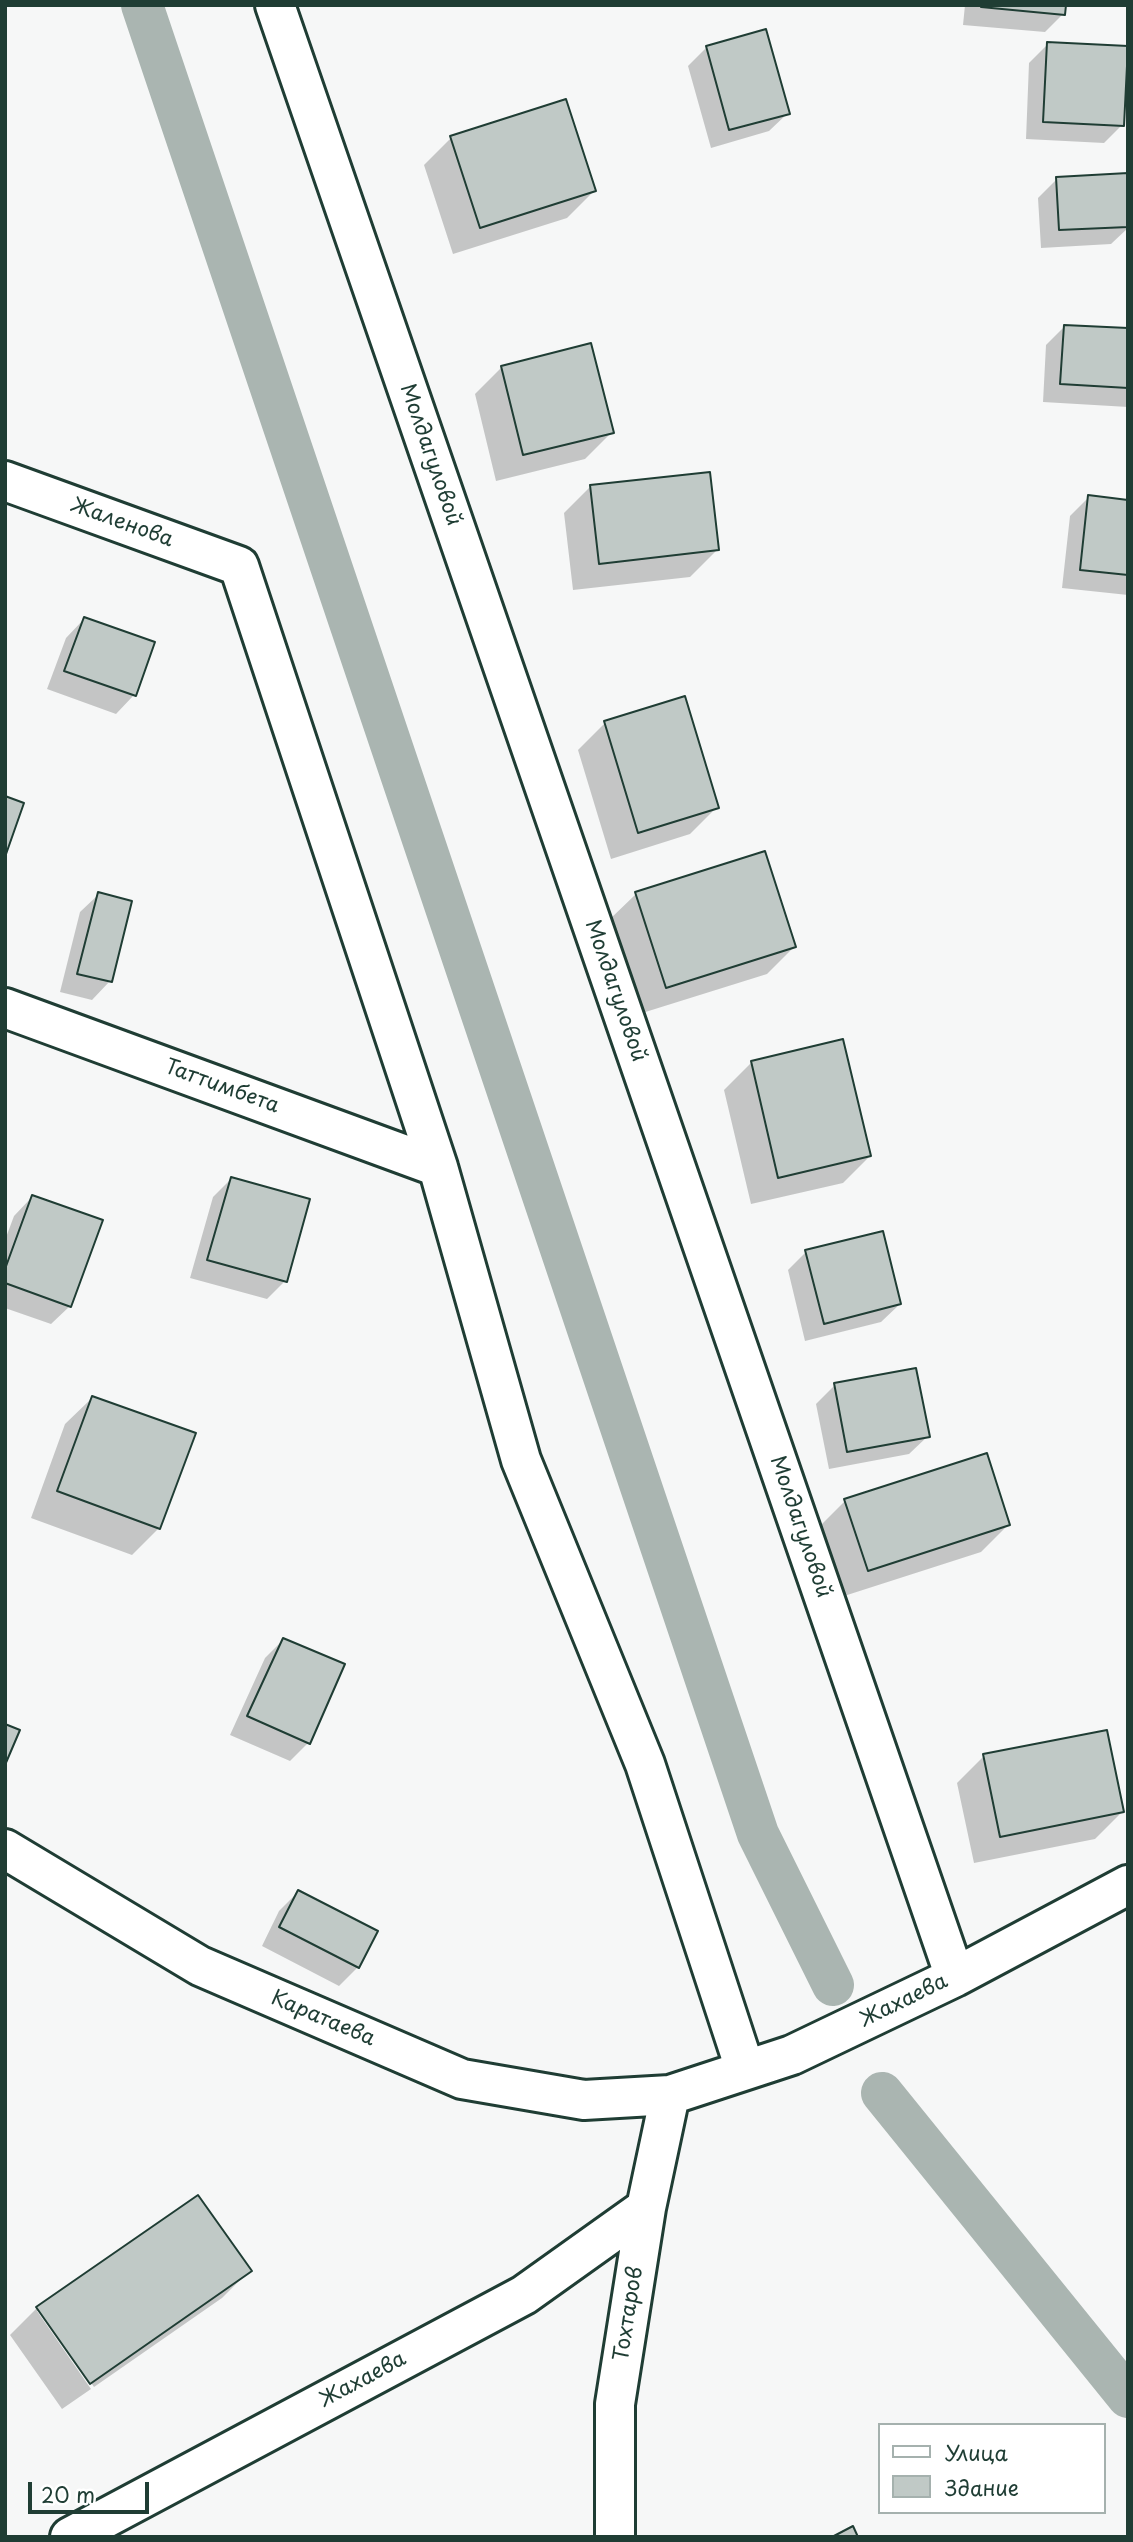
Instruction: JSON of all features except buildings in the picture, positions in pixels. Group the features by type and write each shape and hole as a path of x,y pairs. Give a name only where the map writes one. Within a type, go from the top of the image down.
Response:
{"street":[{"name":"Молдагуловой","path":"275,5 945,1982"},
{"name":"Жаленова","path":"5,481 239,566 438,1167"},
{"name":"Таттимбета","path":"5,1008 438,1167"},
{"path":"438,1167 521,1460 645,1764 745,2069"},
{"name":"Каратаева","path":"5,1849 200,1966 462,2078 584,2100 670,2095"},
{"name":"Жахаева","path":"670,2095 792,2055 945,1982 1128,1885"},
{"name":"Тохтаров","path":"615,2537 615,2404 646,2208 670,2095"},
{"name":"Жахаева","path":"70,2537 524,2295 646,2208"}],"waterway":[{"path":"142,5 758,1834 833,1985"},
{"path":"882,2093 1128,2397"}]}
